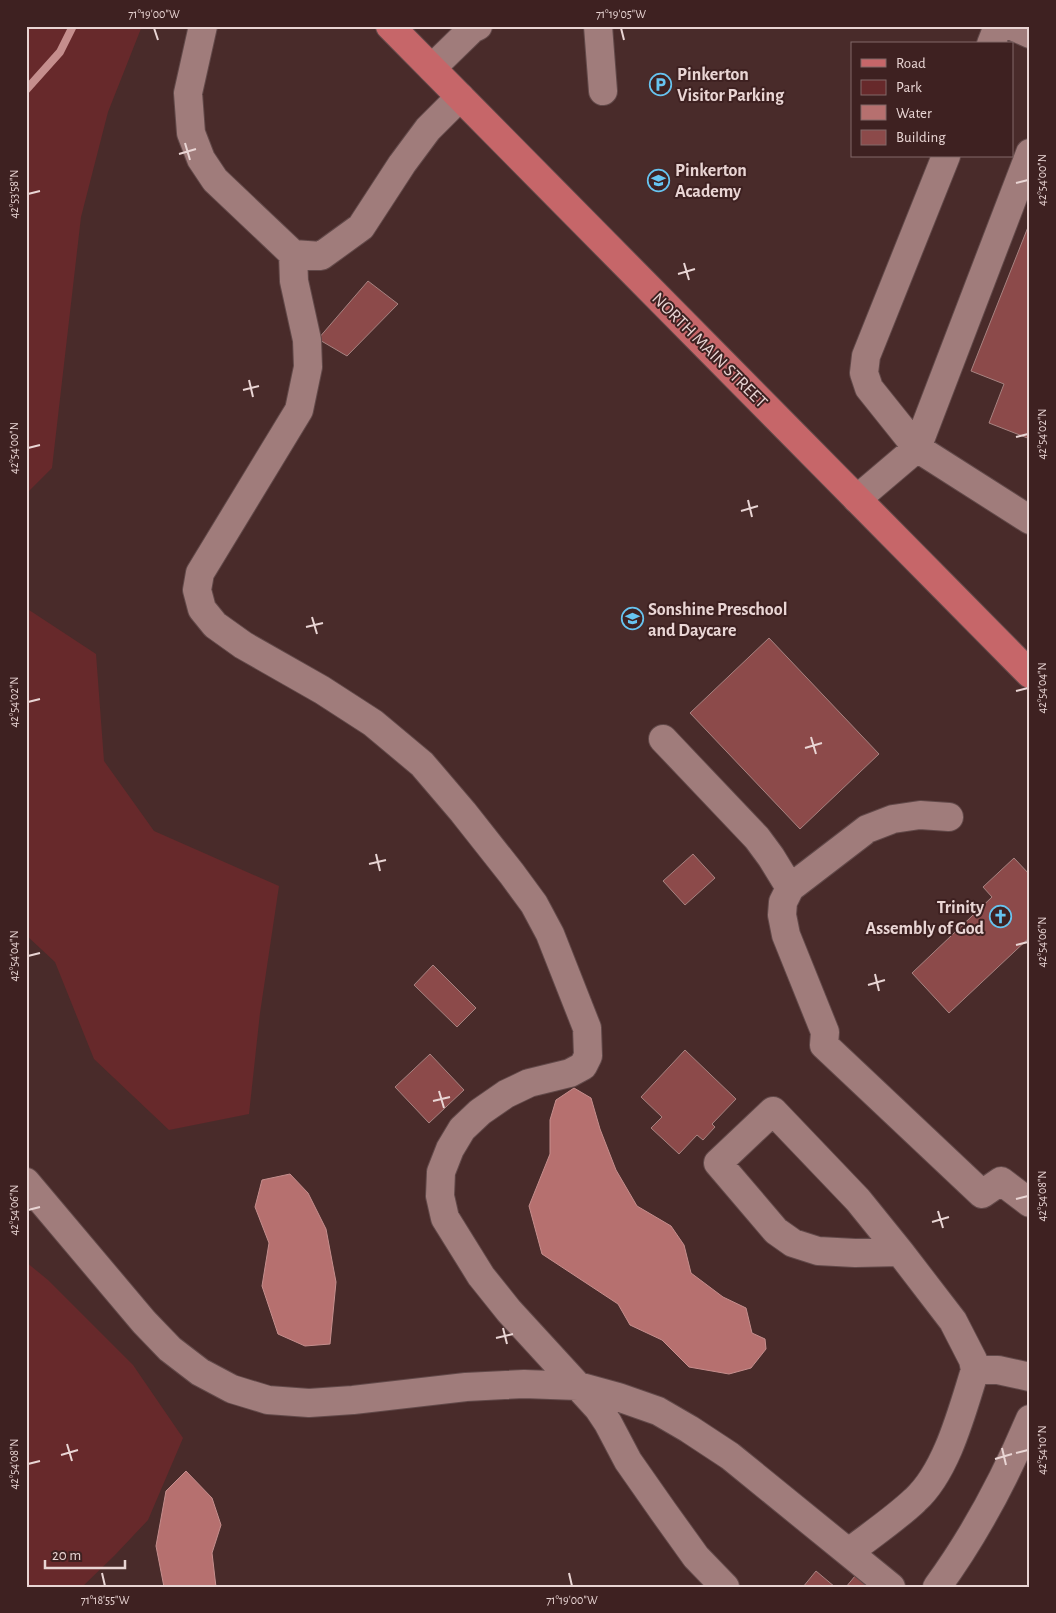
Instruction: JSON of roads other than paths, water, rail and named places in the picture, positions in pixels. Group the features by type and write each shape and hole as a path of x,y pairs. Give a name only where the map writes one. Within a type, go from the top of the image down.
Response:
{"main road":[{"name":"NORTH MAIN STREET","path":"390,26 1030,674"}],"street":[{"path":"203,26 188,94 191,133 197,150 215,180 294,254 321,256 361,227 402,164 428,129 460,97"},
{"path":"432,68 472,29 478,26"},
{"path":"598,26 603,91"},
{"path":"992,42 998,26"},
{"path":"1012,26 1030,34"},
{"path":"857,499 917,448 1030,153"},
{"path":"945,158 866,356 864,373 869,388 917,448 1030,520"},
{"path":"294,254 294,281 307,340 308,367 299,410 200,573 197,590 202,609 216,625 243,645 322,690 374,723 422,764 463,812 534,904 550,934 587,1028 588,1056 583,1066 570,1073 529,1083 506,1094 480,1112 462,1129 450,1149 441,1172 440,1196 445,1218 481,1276 509,1311 598,1408 628,1461 696,1557 725,1587"},
{"path":"663,739 757,838 790,888"},
{"path":"949,816 920,815 893,819 867,829 790,888 783,902 782,915 786,935 825,1032 824,1045 982,1194 1001,1181 1030,1203"},
{"path":"849,1552 916,1500 930,1484 941,1465 952,1438 975,1370 972,1360 953,1321 900,1252 858,1200 773,1111 718,1163 776,1231 793,1243 818,1251 855,1253 900,1252"},
{"path":"26,1182 144,1322 170,1349 200,1372 232,1389 268,1400 309,1403 524,1384 578,1386 618,1397 658,1411 730,1456 892,1587"},
{"path":"975,1370 998,1370 1030,1377"},
{"path":"937,1587 986,1510 1030,1419"}],"water":[{"path":"574,1088 591,1098 600,1129 616,1170 637,1206 671,1226 684,1245 691,1273 723,1297 746,1308 752,1333 765,1339 766,1349 751,1368 729,1374 689,1367 662,1340 630,1325 618,1304 542,1254 529,1206 550,1154 550,1120 556,1100"},
{"path":"290,1174 308,1193 326,1229 336,1282 330,1344 305,1346 278,1334 262,1286 269,1243 255,1207 262,1180"},
{"path":"186,1471 212,1498 221,1525 212,1553 216,1587 164,1587 156,1546 166,1491"}],"waterway":[{"path":"26,90 60,52 73,26"}],"place":[{"name":"Pinkerton Visitor Parking","path":"661,84"},
{"name":"Pinkerton Academy","path":"659,180"},
{"name":"Sonshine Preschool and Daycare","path":"632,619"},
{"name":"Trinity Assembly of God","path":"1000,917"}]}
